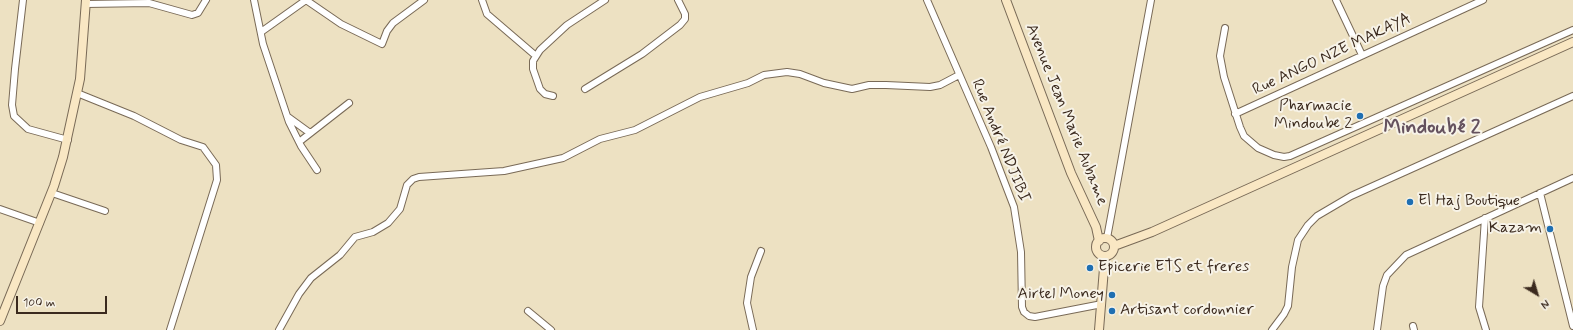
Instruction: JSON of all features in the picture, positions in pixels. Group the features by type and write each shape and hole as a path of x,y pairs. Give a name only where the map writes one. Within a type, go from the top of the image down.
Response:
{"street":[{"path":"23,0 12,105 14,116 28,129 68,140"},
{"path":"0,321 52,193 68,140 77,93 84,42 86,2 149,3 192,15 198,13 206,0"},
{"path":"254,0 261,32 280,97 299,142 317,170"},
{"path":"261,32 306,0 342,24 382,44 387,31 393,23 424,0"},
{"path":"482,0 487,14 536,56"},
{"path":"553,96 545,94 540,89 533,69 533,60 567,25 606,0"},
{"path":"585,89 642,54 680,26 685,19 685,14 678,0"},
{"name":"Rue André NDJIBI","path":"927,0 991,147 1014,207 1022,252 1022,307 1024,312 1029,316 1035,317 1102,304"},
{"name":"Avenue Jean Marie Aubame","path":"1006,0 1066,159 1096,227 1103,239"},
{"path":"1103,239 1112,241 1114,246 1111,254 1105,256 1099,254 1096,250 1103,239 1151,0"},
{"path":"1336,0 1362,55"},
{"name":"Rue ANGO NZE MAKAYA","path":"1235,114 1483,0"},
{"path":"1225,28 1220,56 1224,77 1235,114 1244,136 1250,143 1274,155 1290,156 1573,30"},
{"path":"1114,246 1124,244 1573,42"},
{"path":"279,330 299,294 311,278 340,255 355,238 373,232 388,223 400,209 407,185 413,179 419,177 504,171 563,158 600,139 635,130 700,97 748,83 764,75 787,72 800,74 824,83 852,89 886,85 930,87 940,85 959,75"},
{"path":"77,93 134,116 181,140 203,147 216,165 217,180 170,330"},
{"path":"1272,330 1288,306 1292,267 1298,240 1308,225 1317,216 1351,196 1573,96"},
{"path":"299,142 349,103"},
{"path":"288,117 310,133"},
{"path":"1376,330 1383,286 1387,275 1400,260 1416,250 1573,178"},
{"path":"52,193 105,211"},
{"path":"1540,193 1573,326"},
{"path":"0,209 40,223"},
{"path":"1485,218 1479,307 1486,330"},
{"path":"753,330 748,303 749,289 760,251"},
{"path":"1099,330 1105,256"},
{"path":"528,310 551,330"}],"place":[{"name":"Pharmacie Mindoube 2","path":"1360,116"},
{"name":"El Haj Boutique","path":"1410,202"},
{"name":"Kazam","path":"1550,229"},
{"name":"Epicerie ETS et freres","path":"1090,268"},
{"name":"Airtel Money","path":"1112,295"},
{"name":"Artisant cordonnier","path":"1112,311"}],"district":[{"name":"Mindoubé 2","path":"1432,129"}]}
